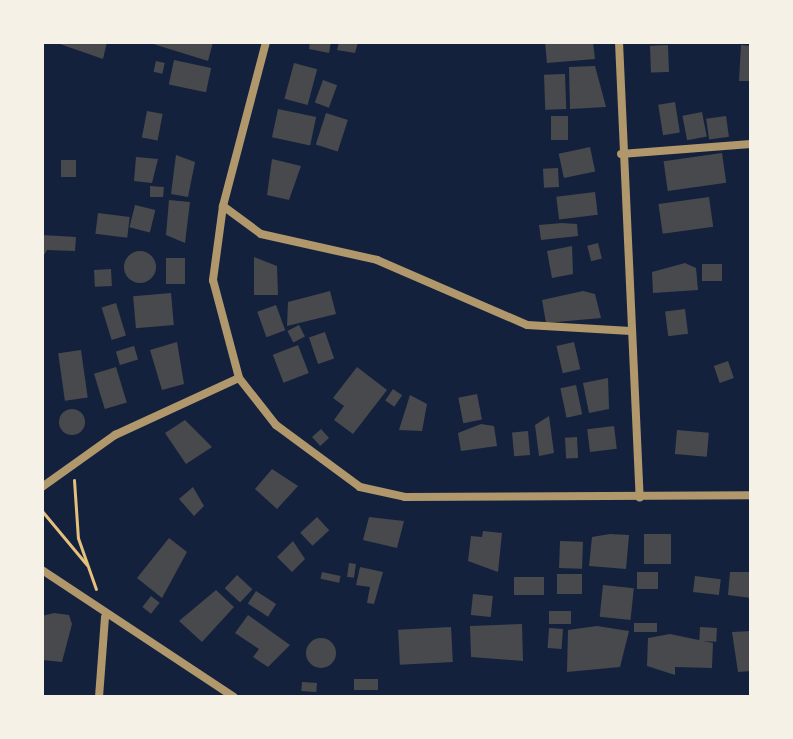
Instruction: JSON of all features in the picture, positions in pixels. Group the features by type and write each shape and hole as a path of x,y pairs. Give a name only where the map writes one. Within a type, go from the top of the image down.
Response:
{"street":[{"path":"266,42 223,206 213,280 239,378 276,425 360,487 405,497 751,495"},
{"path":"619,42 621,154 640,498"},
{"path":"621,154 751,144"},
{"path":"223,206 261,234 377,260 527,325 631,331"},
{"path":"42,487 115,435 239,378"},
{"path":"42,570 105,617 234,697"},
{"path":"99,697 105,617"}],"path":[{"path":"73,466 78,538 97,598 91,606"},
{"path":"42,511 89,568"}],"building":[{"path":"57,42 107,42 103,59 57,43"},
{"path":"147,42 213,42 208,61"},
{"path":"310,42 331,42 329,53 309,49"},
{"path":"339,42 358,42 355,53 337,50"},
{"path":"545,42 593,42 595,59 547,63"},
{"path":"668,45 669,72 651,73 650,46"},
{"path":"741,45 751,46 751,81 739,81"},
{"path":"174,60 211,68 206,92 169,84"},
{"path":"156,61 165,63 162,74 154,72"},
{"path":"294,63 317,69 308,105 284,99"},
{"path":"595,66 606,107 570,109 569,67"},
{"path":"565,74 566,109 545,110 544,75"},
{"path":"323,80 337,85 329,108 315,103"},
{"path":"675,102 680,133 663,135 658,105"},
{"path":"278,109 316,117 310,145 272,137"},
{"path":"147,111 163,114 158,141 142,138"},
{"path":"702,112 707,137 687,140 682,116"},
{"path":"326,113 348,120 338,151 316,144"},
{"path":"551,116 568,116 568,140 551,140"},
{"path":"726,116 729,137 709,140 706,119"},
{"path":"590,147 595,171 564,178 559,154"},
{"path":"722,153 726,183 668,191 664,161"},
{"path":"176,155 195,162 188,197 171,194"},
{"path":"136,157 158,159 152,183 134,181"},
{"path":"272,159 301,166 289,200 267,195"},
{"path":"61,160 76,160 76,177 61,177"},
{"path":"558,168 559,187 544,188 543,169"},
{"path":"150,186 164,187 163,197 150,197"},
{"path":"595,192 598,215 559,220 556,197"},
{"path":"709,197 713,227 663,234 658,204"},
{"path":"169,200 190,202 185,243 166,235"},
{"path":"135,205 155,210 150,232 129,227"},
{"path":"98,213 130,217 127,238 95,234"},
{"path":"577,224 578,236 541,240 539,225"},
{"path":"42,235 76,237 75,251 47,250 42,258"},
{"path":"598,243 602,259 591,261 587,246"},
{"path":"572,246 573,274 552,278 547,251"},
{"path":"140,251 151,256 156,267 151,278 140,283 129,278 124,267 129,256"},
{"path":"254,257 277,266 278,295 254,295"},
{"path":"166,258 185,258 185,284 166,284"},
{"path":"685,263 696,268 698,290 653,293 652,272"},
{"path":"702,264 722,264 722,281 702,281"},
{"path":"111,269 112,286 95,287 94,270"},
{"path":"330,291 336,314 287,326 288,302"},
{"path":"583,291 595,294 601,318 546,323 542,300"},
{"path":"171,293 174,325 136,328 133,296"},
{"path":"116,303 126,336 112,340 102,307"},
{"path":"276,305 285,330 266,337 257,312"},
{"path":"685,309 688,334 668,336 665,311"},
{"path":"299,325 305,337 293,342 287,331"},
{"path":"325,332 334,358 318,364 309,338"},
{"path":"177,342 184,384 162,390 150,350"},
{"path":"574,342 580,369 563,373 556,346"},
{"path":"298,345 309,373 284,383 273,355"},
{"path":"134,346 138,359 120,365 116,352"},
{"path":"81,350 88,398 65,401 58,353"},
{"path":"728,361 734,378 720,383 714,366"},
{"path":"116,367 127,402 105,409 94,374"},
{"path":"357,367 387,390 353,434 334,420 344,406 333,398"},
{"path":"608,378 609,409 589,413 583,383"},
{"path":"576,385 582,414 567,418 560,388"},
{"path":"393,389 402,395 394,407 385,401"},
{"path":"477,394 482,420 463,423 458,398"},
{"path":"410,395 427,404 422,431 399,430"},
{"path":"72,409 81,413 85,422 81,431 72,435 63,431 59,422 63,413"},
{"path":"549,416 554,453 539,456 535,425"},
{"path":"185,420 212,447 186,464 165,433"},
{"path":"481,424 494,426 497,446 461,451 458,433"},
{"path":"614,426 617,449 590,452 587,429"},
{"path":"321,429 329,438 320,446 312,437"},
{"path":"677,430 709,433 707,457 675,454"},
{"path":"528,431 530,455 514,456 512,432"},
{"path":"577,437 578,458 566,459 565,438"},
{"path":"272,469 298,486 277,509 255,489"},
{"path":"193,487 204,506 194,516 179,499"},
{"path":"317,517 329,530 312,546 300,533"},
{"path":"369,517 404,521 397,548 363,540"},
{"path":"483,531 502,533 498,572 468,561 471,536 482,537"},
{"path":"644,534 671,534 671,564 644,564"},
{"path":"629,535 626,569 589,566 592,537"},
{"path":"169,538 187,552 162,598 137,578"},
{"path":"293,541 305,559 292,572 277,557"},
{"path":"560,541 583,542 582,569 559,568"},
{"path":"349,563 356,564 354,578 347,577"},
{"path":"360,567 383,572 374,604 367,603 370,587 356,585"},
{"path":"322,572 341,576 339,583 321,579"},
{"path":"637,572 658,572 658,589 637,589"},
{"path":"730,572 751,572 751,598 728,595"},
{"path":"557,574 582,574 582,594 557,594"},
{"path":"237,575 252,589 240,602 225,588"},
{"path":"695,576 721,579 719,595 693,592"},
{"path":"514,577 544,577 544,595 514,595"},
{"path":"603,585 634,588 630,620 600,617"},
{"path":"216,590 234,607 202,642 179,621"},
{"path":"256,591 276,604 268,617 248,604"},
{"path":"473,594 493,596 491,617 471,615"},
{"path":"151,596 160,603 151,614 142,607"},
{"path":"549,611 571,611 571,624 549,624"},
{"path":"54,613 69,615 72,624 62,662 42,660 42,616"},
{"path":"248,615 290,645 268,667 253,657 259,649 235,633"},
{"path":"634,623 657,623 657,632 634,632"},
{"path":"522,624 523,661 471,657 470,626"},
{"path":"597,626 629,631 620,667 567,672 568,630"},
{"path":"451,627 453,662 400,665 398,630"},
{"path":"700,627 717,628 716,642 699,641"},
{"path":"549,628 563,629 562,649 548,648"},
{"path":"751,631 751,671 738,672 732,632"},
{"path":"670,634 713,643 712,668 675,667 675,675 647,666 648,638"},
{"path":"321,638 332,642 336,653 332,664 321,668 310,664 306,653 310,642"},
{"path":"354,679 378,679 378,690 354,690"},
{"path":"302,682 317,683 316,692 301,691"}]}
